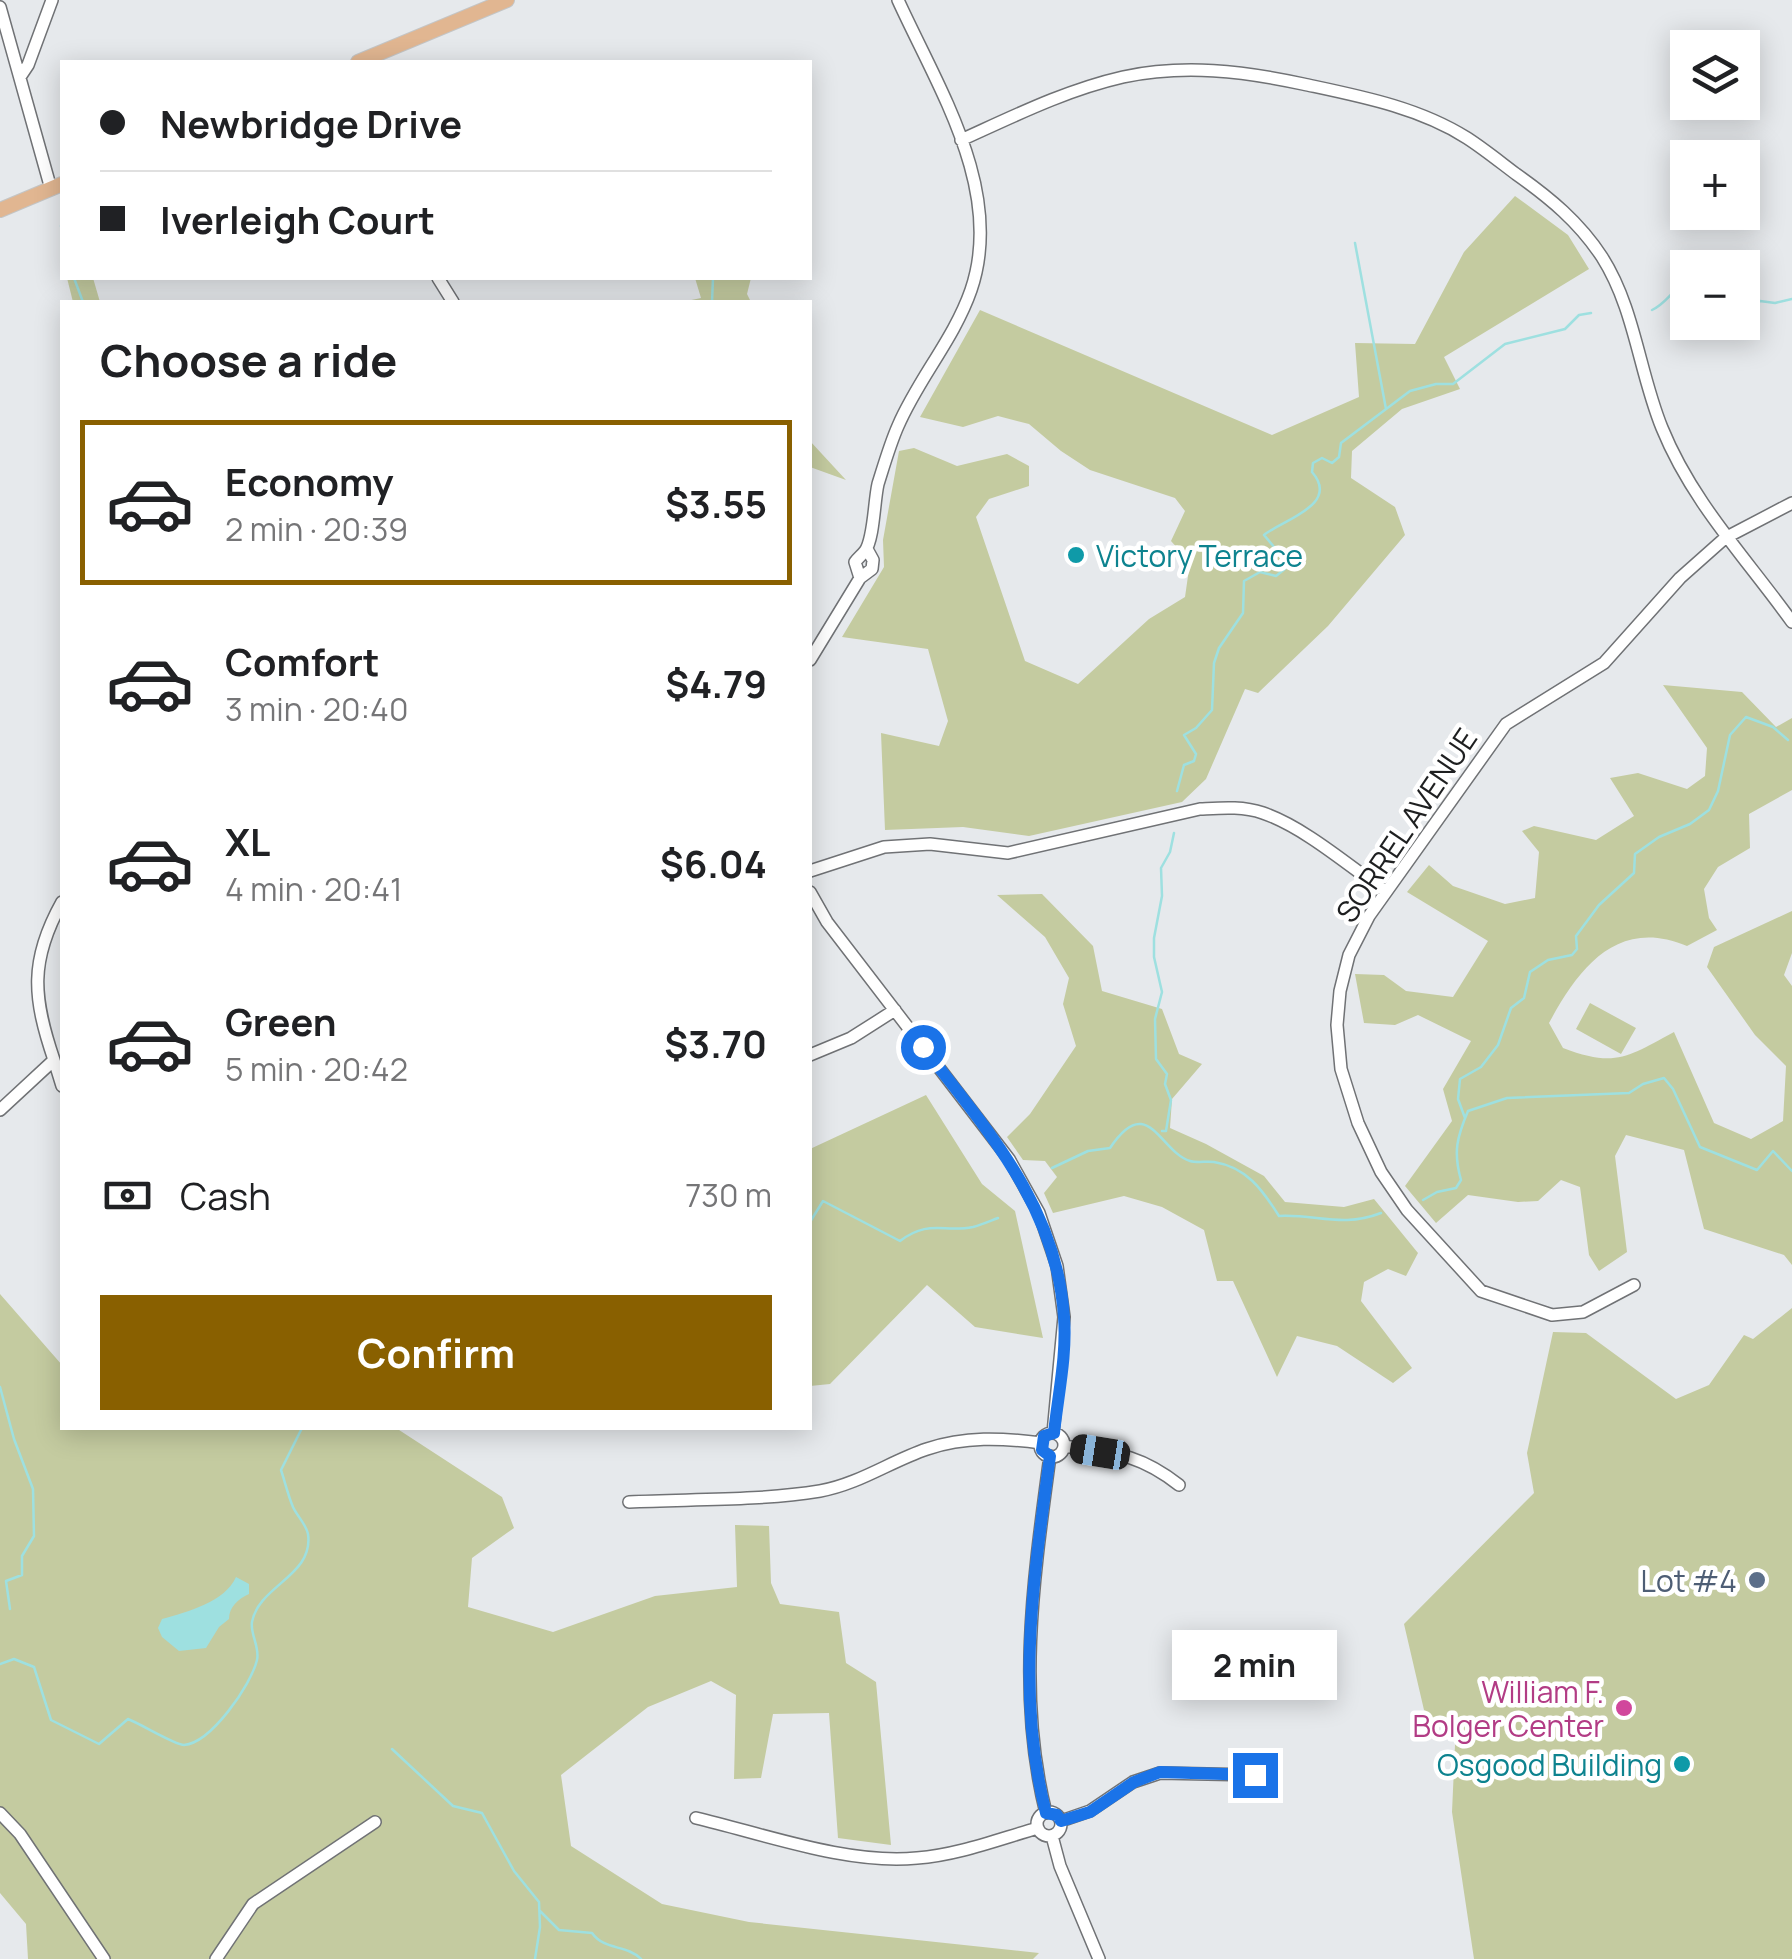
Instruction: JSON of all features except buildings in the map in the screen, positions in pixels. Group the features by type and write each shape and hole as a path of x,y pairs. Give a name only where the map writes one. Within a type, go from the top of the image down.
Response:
{"main road":[{"path":"363,60 507,0"},
{"path":"0,210 57,187"}],"street":[{"path":"20,77 52,0"},
{"path":"812,657 860,578 873,566 866,549 878,485 897,428 959,318 978,261 980,230 974,176 898,0"},
{"path":"0,7 57,187"},
{"path":"961,140 1084,88 1174,70 1260,75 1350,94 1404,109 1448,128 1554,201 1602,256 1628,313 1662,429 1698,498 1792,622"},
{"name":"SORREL AVENUE","path":"1634,1286 1583,1312 1552,1315 1481,1291 1407,1210 1381,1172 1358,1123 1341,1069 1337,1025 1340,990 1349,955 1385,890 1506,724 1604,664 1680,578 1725,538 1792,503"},
{"path":"812,871 884,847 930,844 1008,853 1200,809 1232,807 1261,812 1284,822 1385,890"},
{"path":"812,896 827,922 1010,1159 1039,1213 1056,1266 1064,1317 1054,1433"},
{"path":"60,906 50,923 36,975 40,1018 60,1080"},
{"path":"812,1054 851,1038 894,1010"},
{"path":"0,1110 54,1060"},
{"path":"1054,1433 1062,1438 1064,1446 1059,1454 1050,1456 1042,1450 1041,1443 1044,1436 1054,1433"},
{"path":"629,1502 822,1490 858,1480 927,1449 966,1439 1041,1443"},
{"path":"1064,1446 1134,1457 1155,1466 1179,1485"},
{"path":"1046,1813 1034,1752 1028,1647 1030,1602 1050,1456"},
{"path":"1061,1821 1090,1812 1134,1782 1160,1772 1255,1775"},
{"path":"0,1812 20,1834 104,1959"},
{"path":"1046,1813 1057,1815 1061,1821 1058,1832 1052,1836 1038,1828 1040,1817 1046,1813"},
{"path":"696,1818 846,1853 890,1859 947,1854 1038,1828"},
{"path":"216,1959 253,1904 375,1822"},
{"path":"1052,1836 1060,1866 1098,1959"}],"green space":[{"path":"1515,196 1568,235 1589,269 1444,357 1460,389 1402,409 1352,451 1351,478 1395,507 1405,535 1328,626 1258,693 1245,689 1206,779 1182,802 1029,836 963,827 885,830 881,733 939,746 948,721 928,649 842,637 884,567 883,540 899,451 914,448 957,466 1007,454 1029,466 1029,486 989,499 976,517 1025,661 1078,684 1149,619 1185,597 1190,562 1171,541 1185,511 1175,498 1090,470 1029,424 998,416 963,427 920,417 980,310 1272,435 1359,397 1355,343 1415,344 1464,252"},
{"path":"68,280 94,280 99,300 72,300"},
{"path":"696,280 750,280 747,294 750,300 692,300 701,298"},
{"path":"812,443 846,480 812,468"},
{"path":"1663,685 1742,692 1776,727 1792,718 1792,790 1749,814 1750,848 1718,867 1704,889 1709,918 1717,930 1687,946 1640,938 1620,943 1587,967 1549,1023 1563,1048 1609,1058 1632,1053 1674,1032 1714,1123 1751,1139 1783,1121 1786,1066 1755,1035 1707,967 1714,947 1792,911 1792,953 1784,975 1792,986 1792,1265 1784,1255 1704,1229 1684,1150 1626,1135 1615,1156 1627,1252 1599,1271 1589,1255 1580,1187 1561,1180 1538,1201 1468,1195 1436,1223 1405,1186 1452,1121 1443,1089 1471,1041 1418,1015 1395,1025 1364,1023 1355,974 1384,975 1406,991 1453,997 1488,941 1407,892 1429,865 1453,886 1505,904 1535,898 1539,852 1522,831 1534,826 1596,840 1634,816 1610,778 1638,773 1687,789 1705,776 1707,748"},
{"path":"1042,894 1093,946 1102,991 1162,1009 1179,1054 1202,1064 1172,1099 1170,1128 1264,1176 1285,1202 1344,1207 1374,1199 1418,1253 1406,1276 1388,1269 1364,1282 1361,1301 1412,1368 1393,1383 1337,1346 1297,1336 1277,1377 1233,1281 1217,1281 1204,1230 1162,1207 1124,1196 1053,1213 1044,1193 1057,1177 1045,1161 1023,1160 1007,1137 1030,1114 1076,1046 1063,1004 1069,978 1045,937 997,895"},
{"path":"1590,1003 1636,1028 1621,1054 1576,1029"},
{"path":"926,1095 982,1184 1015,1211 1043,1338 975,1327 927,1285 830,1384 812,1386 812,1148"},
{"path":"0,1294 60,1363 60,1430 399,1430 502,1497 514,1528 472,1558 468,1607 553,1632 655,1596 737,1587 735,1525 769,1526 771,1583 780,1604 839,1612 846,1663 876,1682 891,1845 838,1838 829,1713 773,1714 761,1778 734,1779 736,1695 711,1681 648,1707 561,1775 571,1846 662,1904 749,1922 1039,1953 1033,1959 28,1959 26,1924 0,1893"},
{"name":"William F. Bolger Center","path":"1792,1308 1792,1959 1474,1959 1452,1812 1456,1723 1439,1725 1424,1710 1404,1624 1534,1493 1527,1453 1553,1332 1586,1333 1676,1399 1709,1385 1744,1335 1753,1339"}],"water":[{"path":"236,1577 249,1584 249,1594 235,1604 229,1619 206,1648 179,1651 162,1637 158,1628 162,1619 214,1599"}],"waterway":[{"path":"1355,243 1386,409"},
{"path":"75,280 82,300"},
{"path":"712,300 713,280"},
{"path":"1652,310 1670,296"},
{"path":"1760,301 1792,299"},
{"path":"1177,791 1184,765 1194,761 1196,754 1184,735 1212,710 1214,663 1219,648 1243,613 1244,581 1260,572 1276,576 1286,568 1264,535 1314,502 1319,484 1312,472 1313,463 1322,458 1332,463 1339,457 1341,443 1410,391 1453,384 1505,344 1565,329 1579,315 1591,313"},
{"path":"1465,1118 1458,1099 1460,1079 1481,1067 1498,1045 1511,1008 1524,998 1530,972 1548,960 1572,955 1577,949 1576,936 1599,905 1634,873 1635,854 1709,810 1718,791 1730,735 1746,717 1773,727 1788,740"},
{"path":"1162,1131 1166,1131 1171,1100 1165,1084 1167,1074 1156,1059 1155,1019 1162,992 1154,938 1162,896 1161,868 1174,833"},
{"path":"1423,1200 1456,1188 1461,1180 1457,1145 1468,1111 1507,1098 1629,1093 1664,1078 1700,1147 1757,1170 1773,1151 1792,1171"},
{"path":"1052,1168 1088,1151 1110,1148 1123,1132 1134,1125 1144,1125 1190,1161 1214,1162 1244,1174 1279,1216 1354,1220 1381,1213"},
{"path":"812,1219 823,1201 900,1241 919,1230 973,1227 998,1218"},
{"path":"0,1387 33,1489 34,1536 22,1556 22,1575 6,1581 10,1609"},
{"path":"0,1664 14,1659 34,1667 51,1720 99,1744 128,1719 184,1745 206,1734 228,1711 253,1671 258,1655 252,1622 257,1609 295,1571 308,1548 307,1530 293,1507 281,1470 301,1430"},
{"path":"392,1749 453,1806 482,1813 514,1871 539,1902 535,1959"},
{"path":"540,1911 559,1930 592,1933 603,1943 641,1959"}],"place":[{"name":"Victory Terrace","path":"1076,555"},
{"name":"Lot #4","path":"1757,1580"},
{"name":"William F. Bolger Center","path":"1624,1708"},
{"name":"Osgood Building","path":"1682,1764"}],"route":[{"path":"923,1047 1010,1159 1039,1213 1056,1266 1064,1317 1063,1355 1054,1433 1044,1436 1041,1443 1042,1450 1050,1456 1030,1602 1028,1647 1034,1752 1046,1813 1057,1815 1061,1821 1090,1812 1134,1782 1160,1772 1255,1775"}]}
